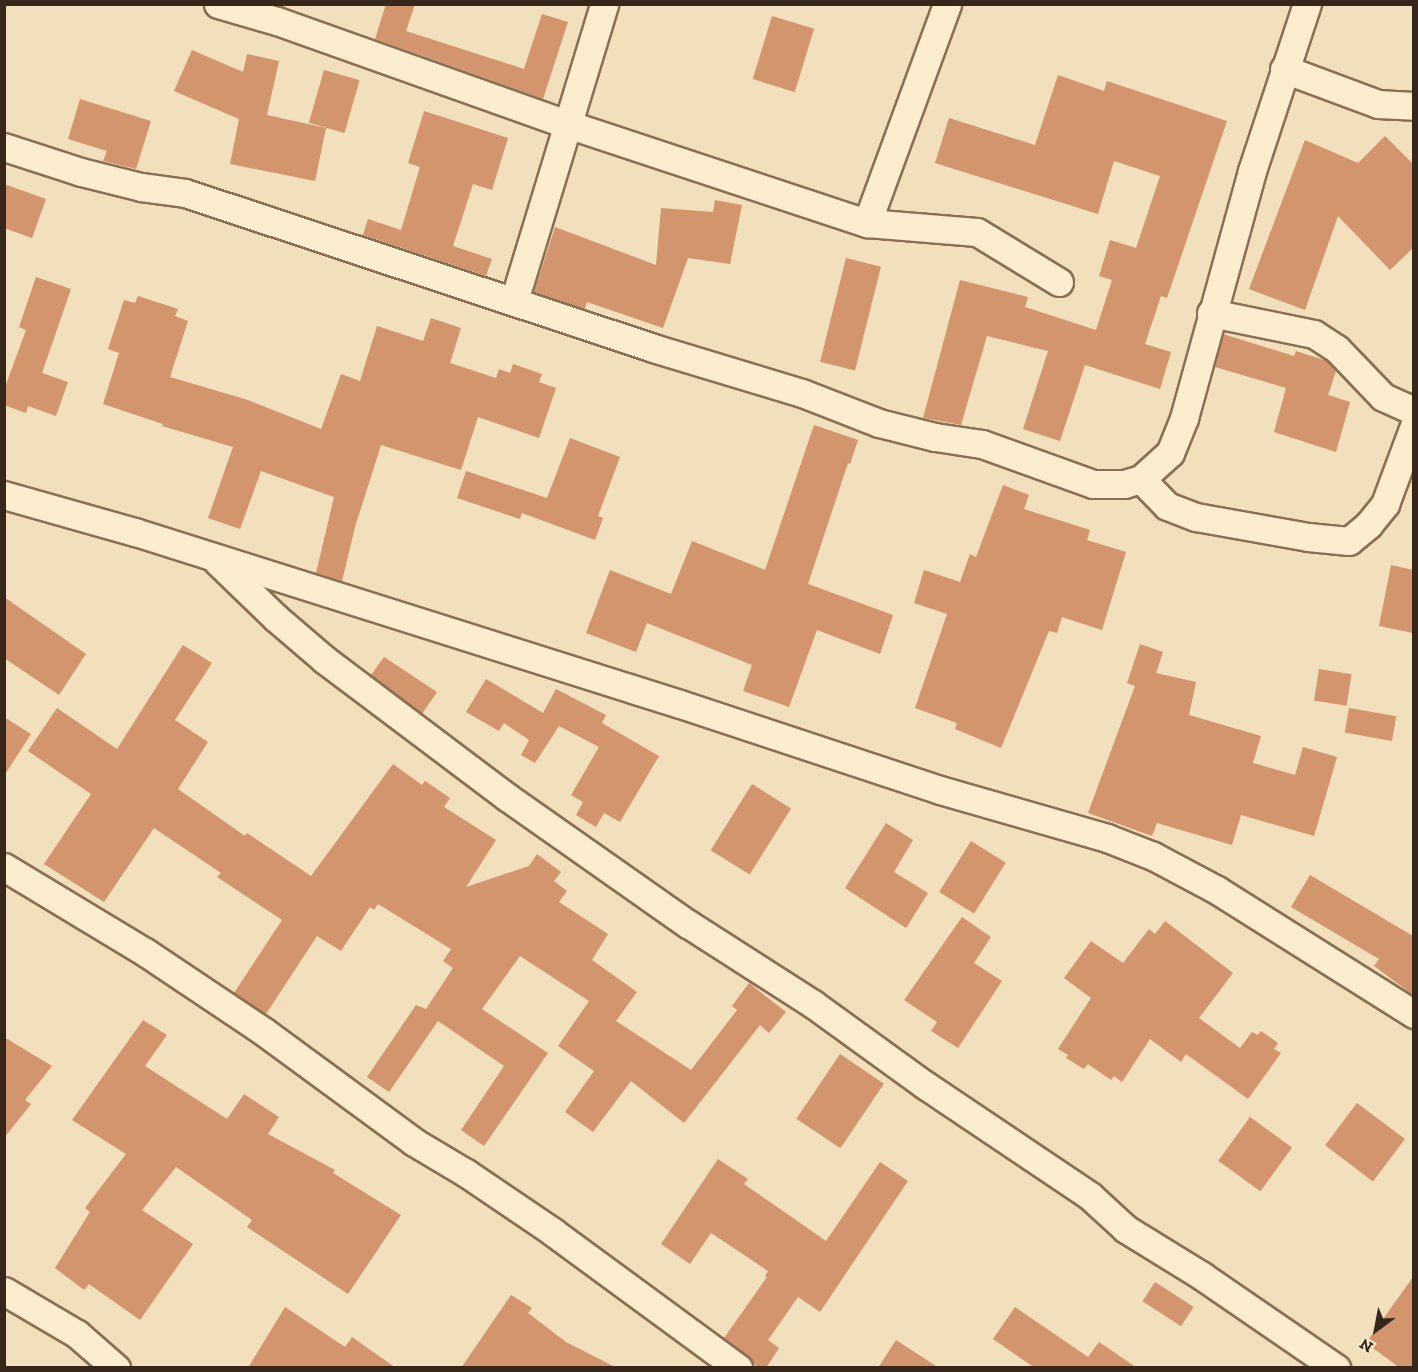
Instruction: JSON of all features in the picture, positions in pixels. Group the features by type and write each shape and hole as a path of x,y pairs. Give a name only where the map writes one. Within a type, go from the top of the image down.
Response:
{"street":[{"path":"218,4 277,21 567,124 867,223 977,232 1059,282"},
{"path":"514,302 604,4"},
{"path":"867,223 948,4"},
{"path":"4,147 81,172 141,187 185,193 653,348 802,393 879,423 935,437 982,444 1093,484 1124,484 1142,479 1170,453 1184,418 1211,313 1284,69 1307,4"},
{"path":"1284,69 1378,104 1413,106"},
{"path":"1211,313 1314,334 1337,349 1383,397 1413,411"},
{"path":"1142,479 1167,506 1196,517 1308,537 1349,541 1370,524 1385,504 1413,426"},
{"path":"4,495 213,556 680,704 940,790 1107,838 1153,856 1217,890 1413,1014"},
{"path":"213,556 276,618 325,660 498,791 688,924 813,1004 925,1085 1090,1196 1126,1229 1202,1276 1336,1368"},
{"path":"4,867 145,952 263,1030 404,1135 466,1173 553,1232 738,1368"},
{"path":"4,1291 77,1334 116,1368"}],"building":[{"path":"386,4 415,4 406,31 524,69 542,14 568,22 543,99 375,39"},
{"path":"772,16 814,29 795,92 753,79"},
{"path":"192,50 243,72 247,54 279,61 267,115 326,128 315,181 230,164 239,119 174,91"},
{"path":"324,70 360,80 344,133 309,123"},
{"path":"1058,75 1104,91 1107,81 1227,121 1167,298 1161,296 1145,344 1171,352 1160,389 1085,365 1060,441 1023,429 1048,351 987,336 961,425 923,418 960,280 1028,297 1025,307 1096,330 1112,280 1099,276 1110,240 1136,248 1160,176 1114,161 1098,214 935,163 949,118 1035,145"},
{"path":"80,99 151,121 136,169 103,161 107,151 68,139"},
{"path":"424,111 508,138 492,190 473,184 453,246 492,259 486,276 363,235 368,219 401,230 420,167 408,163"},
{"path":"1385,136 1413,164 1413,248 1390,270 1338,216 1305,310 1249,289 1305,140 1358,163"},
{"path":"4,184 46,199 32,238 4,228"},
{"path":"715,200 742,205 730,264 688,258 663,328 587,302 585,309 534,292 555,227 656,265 661,208 713,212"},
{"path":"846,258 881,267 855,371 820,362"},
{"path":"36,277 71,289 42,373 68,382 56,416 28,406 26,413 4,405 4,390 26,330 19,327"},
{"path":"138,296 178,309 175,316 188,321 170,377 248,400 321,429 341,374 360,381 377,326 423,341 431,318 461,328 450,363 496,378 499,369 510,373 513,364 542,374 539,382 556,388 539,438 478,417 461,470 381,445 355,527 342,581 316,573 334,497 261,471 240,529 208,518 233,447 162,426 163,424 103,404 119,353 108,349 124,300 135,303"},
{"path":"1223,334 1294,356 1296,351 1327,361 1336,371 1328,395 1350,402 1336,452 1274,432 1286,388 1215,367"},
{"path":"814,425 858,440 850,464 848,463 808,584 893,615 880,654 817,630 789,707 743,691 752,665 647,623 636,652 586,633 610,570 671,594 692,541 765,570"},
{"path":"570,438 620,457 598,516 603,518 595,540 522,513 520,519 457,498 466,471 547,498"},
{"path":"1003,485 1029,495 1024,509 1090,530 1087,540 1126,552 1102,630 1062,617 1057,633 1049,631 1001,748 955,729 957,723 915,708 947,614 914,603 924,570 960,582 970,554 976,557"},
{"path":"1391,565 1413,570 1413,633 1379,626"},
{"path":"4,597 86,654 59,695 4,658"},
{"path":"1140,644 1163,652 1156,673 1196,682 1189,715 1261,736 1253,763 1295,775 1303,747 1337,757 1314,836 1241,815 1232,845 1157,823 1152,836 1088,813 1135,686 1127,683"},
{"path":"183,645 212,663 175,720 208,742 178,789 245,836 247,833 311,876 393,764 422,785 425,781 450,798 444,807 496,840 466,887 529,866 537,854 561,872 554,881 567,891 559,902 608,934 592,960 637,992 616,1021 691,1070 737,1010 732,1006 749,983 786,1012 769,1033 760,1025 684,1123 631,1081 593,1132 565,1112 594,1071 558,1046 589,1001 520,956 482,1009 548,1053 484,1146 461,1130 504,1066 438,1021 389,1092 367,1077 416,1005 426,1009 453,968 443,961 451,949 378,904 374,910 370,907 341,951 317,936 266,1014 234,993 282,920 217,877 221,873 154,828 104,902 44,864 91,794 28,751 57,708 117,749"},
{"path":"384,657 437,692 422,714 371,675"},
{"path":"1319,669 1352,674 1347,706 1314,701"},
{"path":"486,679 543,713 556,689 606,715 602,723 659,756 620,822 604,813 596,827 576,815 583,802 571,795 599,747 559,726 535,763 521,755 529,740 504,723 499,731 466,712"},
{"path":"1349,708 1396,716 1392,741 1345,733"},
{"path":"4,717 31,734 4,776"},
{"path":"752,784 791,808 750,875 711,850"},
{"path":"886,823 913,840 894,872 928,893 906,928 845,888"},
{"path":"971,841 1006,863 974,914 939,892"},
{"path":"1310,875 1413,936 1413,995 1374,966 1379,959 1291,907"},
{"path":"962,917 991,937 974,963 1002,981 958,1048 931,1031 937,1022 904,1000"},
{"path":"1165,921 1233,973 1199,1018 1240,1048 1252,1032 1258,1035 1261,1031 1278,1043 1274,1049 1281,1053 1248,1099 1186,1054 1181,1062 1150,1039 1122,1082 1114,1076 1111,1080 1088,1064 1084,1069 1066,1058 1068,1055 1058,1049 1091,998 1064,978 1091,941 1123,963 1149,929 1155,934"},
{"path":"143,1020 167,1035 145,1066 227,1119 244,1094 279,1117 268,1134 335,1170 333,1173 401,1215 348,1294 247,1227 252,1220 176,1167 142,1210 193,1244 140,1320 89,1284 84,1290 55,1268 90,1212 85,1208 126,1154 72,1120"},
{"path":"4,1037 52,1066 25,1100 31,1104 4,1138"},
{"path":"840,1054 884,1084 840,1148 796,1119"},
{"path":"1357,1103 1405,1139 1373,1181 1325,1145"},
{"path":"1250,1117 1292,1148 1260,1191 1218,1161"},
{"path":"718,1159 748,1179 744,1184 826,1241 880,1162 908,1181 820,1312 798,1297 768,1340 779,1348 766,1368 759,1368 747,1355 724,1338 767,1277 765,1276 768,1271 711,1233 690,1264 661,1244"},
{"path":"1413,1277 1413,1368 1400,1368 1366,1343"},
{"path":"1155,1282 1194,1307 1181,1326 1142,1301"},
{"path":"511,1295 532,1308 528,1313 566,1342 617,1368 461,1368"},
{"path":"285,1307 345,1347 352,1337 396,1368 248,1368"},
{"path":"1015,1307 1088,1357 1099,1342 1137,1368 1035,1368 993,1339"},
{"path":"896,1340 939,1368 878,1368"}]}
